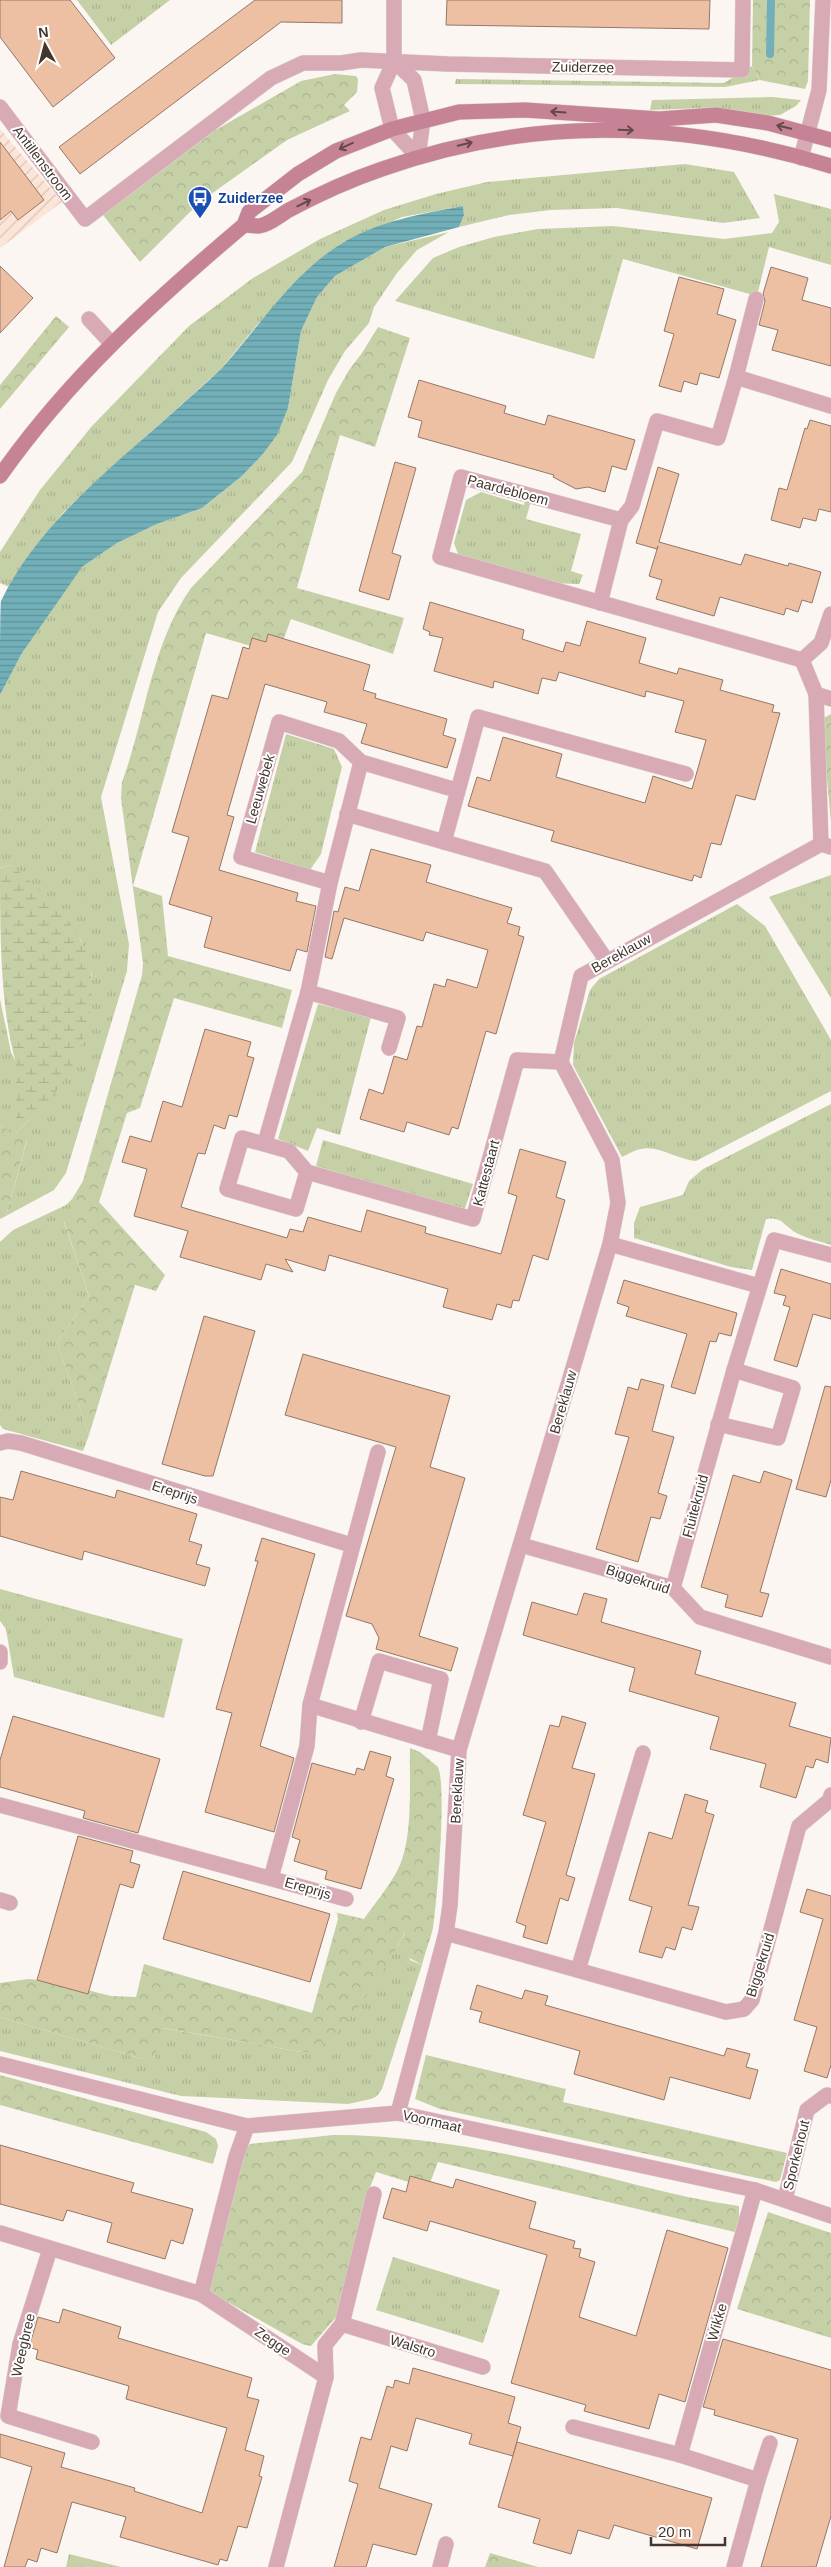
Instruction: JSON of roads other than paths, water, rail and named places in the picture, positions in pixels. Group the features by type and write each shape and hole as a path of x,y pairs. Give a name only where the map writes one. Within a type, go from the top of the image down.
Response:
{"street":[{"path":"394,0 394,61 382,88 392,129 418,157"},
{"name":"Zuiderzee","path":"85,219 280,72 303,63 361,60 742,70 743,0"},
{"path":"801,158 820,82 823,0"},
{"path":"394,61 414,80 423,120 418,157"},
{"name":"Antillenstroom","path":"0,107 85,219"},
{"path":"0,476 55,404 112,343 155,302 244,225 249,212 317,161 362,139 423,120 462,112 510,110 659,119 716,115 747,119 831,140"},
{"path":"244,225 261,226 350,181 418,157 477,141 509,136 599,129 702,136 831,166"},
{"path":"600,603 621,520 632,506 657,421 718,438 756,299"},
{"path":"89,319 112,343"},
{"path":"736,377 831,406"},
{"name":"Paardebloem","path":"621,520 461,477 440,557 802,660"},
{"path":"826,845 816,694 802,660 821,643 831,614"},
{"path":"816,694 831,699"},
{"path":"444,842 456,790 478,717 686,774"},
{"name":"Leeuwebek","path":"330,883 241,858 279,722 339,741 361,762 456,790"},
{"path":"265,1143 308,992 330,883 361,762"},
{"path":"347,814 545,871 606,961"},
{"name":"Bereklauw","path":"398,2113 446,1933 450,1905 459,1750 610,1244 618,1203 612,1160 560,1062 581,976 826,845"},
{"path":"308,992 398,1018 389,1048"},
{"name":"Kattestaart","path":"307,1172 473,1220 517,1060 560,1062"},
{"path":"242,1138 289,1150 307,1172 296,1209 228,1189 242,1138"},
{"name":"Fluitekruid","path":"673,1588 718,1424 774,1240 831,1255"},
{"path":"610,1244 759,1286"},
{"path":"718,1424 778,1438 781,1430 793,1388 734,1370"},
{"name":"Ereprijs","path":"0,1443 8,1441 21,1443 351,1545"},
{"name":"Ereprijs","path":"271,1878 308,1746 310,1705 351,1545 378,1452"},
{"name":"Biggekruid","path":"521,1545 673,1588 700,1617 831,1657"},
{"path":"0,1652 0,1662"},
{"path":"361,1722 379,1662 441,1679 428,1741"},
{"path":"310,1705 361,1722 459,1750"},
{"path":"578,1970 643,1753"},
{"name":"Biggekruid","path":"446,1933 726,2012 744,2009 752,2000 799,1826 830,1800 831,1795"},
{"name":"Ereprijs","path":"0,1805 346,1899"},
{"name":"Voormaat","path":"0,2064 247,2126 398,2113 755,2190 831,2216"},
{"name":"Sporkehout","path":"785,2199 807,2110 827,2095 831,2096"},
{"path":"0,2233 201,2294 236,2157 247,2126"},
{"name":"Wikke","path":"680,2455 755,2190"},
{"path":"276,2567 326,2377 325,2345 342,2324 374,2194"},
{"name":"Weegbree","path":"50,2249 20,2344 8,2416 92,2442"},
{"name":"Zegge","path":"201,2294 326,2377"},
{"name":"Walstro","path":"342,2324 483,2367"},
{"path":"573,2427 680,2455 758,2480"},
{"path":"734,2567 770,2443"},
{"path":"440,2567 446,2544"}],"water":[{"path":"463,206 464,215 459,227 385,247 335,276 317,297 301,331 288,408 277,435 262,455 242,476 202,508 157,524 117,543 82,567 22,653 0,695 1,601 17,572 57,520 105,473 221,369 277,302 323,256 370,229 416,215"}],"waterway":[{"path":"770,54 771,0"}],"place":[{"name":"Zuiderzee","path":"200,219"}]}
